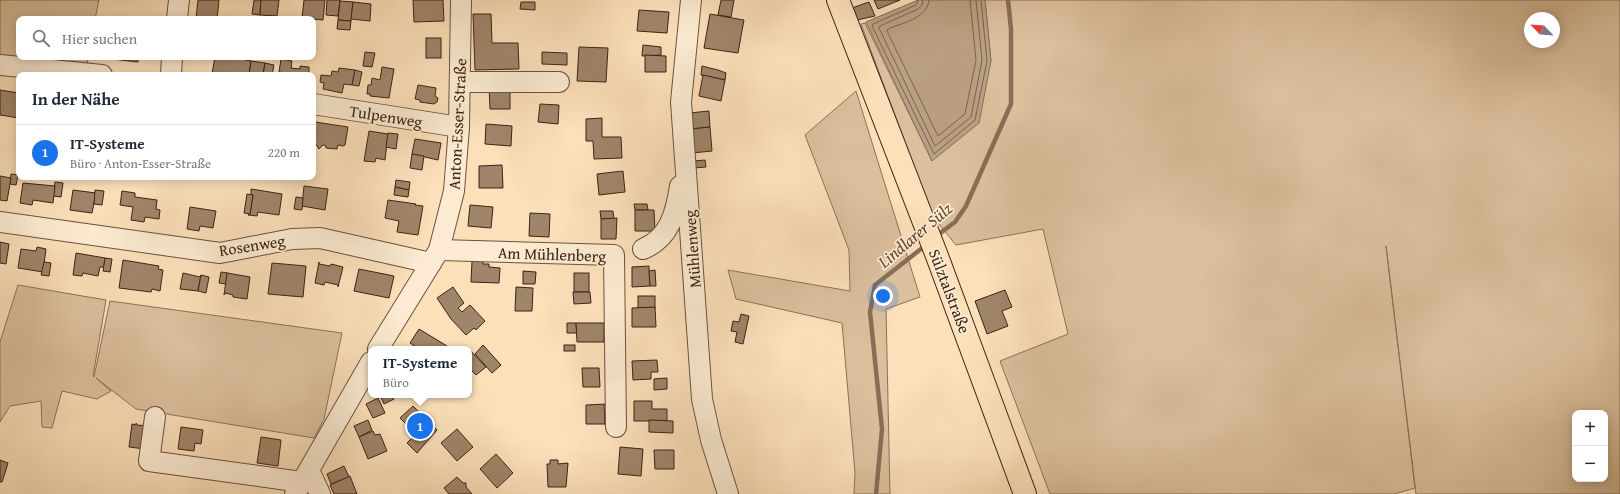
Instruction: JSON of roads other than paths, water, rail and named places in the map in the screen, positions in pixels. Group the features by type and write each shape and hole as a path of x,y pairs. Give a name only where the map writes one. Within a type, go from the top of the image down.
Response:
{"main road":[{"name":"Sülztalstraße","path":"838,0 937,256 1026,494"}],"street":[{"path":"176,16 179,0"},
{"name":"Anton-Esser-Straße","path":"380,346 435,256 454,191 459,127 461,0"},
{"name":"Mühlenweg","path":"691,0 681,102 702,399 711,440 728,494"},
{"path":"171,72 172,60"},
{"path":"0,65 71,72"},
{"path":"460,82 559,82"},
{"name":"Tulpenweg","path":"316,104 459,127"},
{"path":"643,249 657,242 670,226 676,208 681,180 686,171"},
{"name":"Rosenweg","path":"0,222 220,253 292,239 320,238 435,256"},
{"name":"Am Mühlenberg","path":"435,256 614,255 616,428"},
{"path":"302,482 368,367"},
{"path":"155,417 149,461 302,482 320,494"}],"water":[{"path":"918,0 985,0 991,61 979,123 932,161 866,22"}],"waterway":[{"name":"Lindlarer Sülz","path":"935,237 955,222 966,206 1011,104 1011,29 1008,0"},
{"name":"Lindlarer Sülz","path":"876,494 882,429 870,312 875,285 926,245"}],"place":[{"name":"IT-Systeme","path":"420,426"}]}
